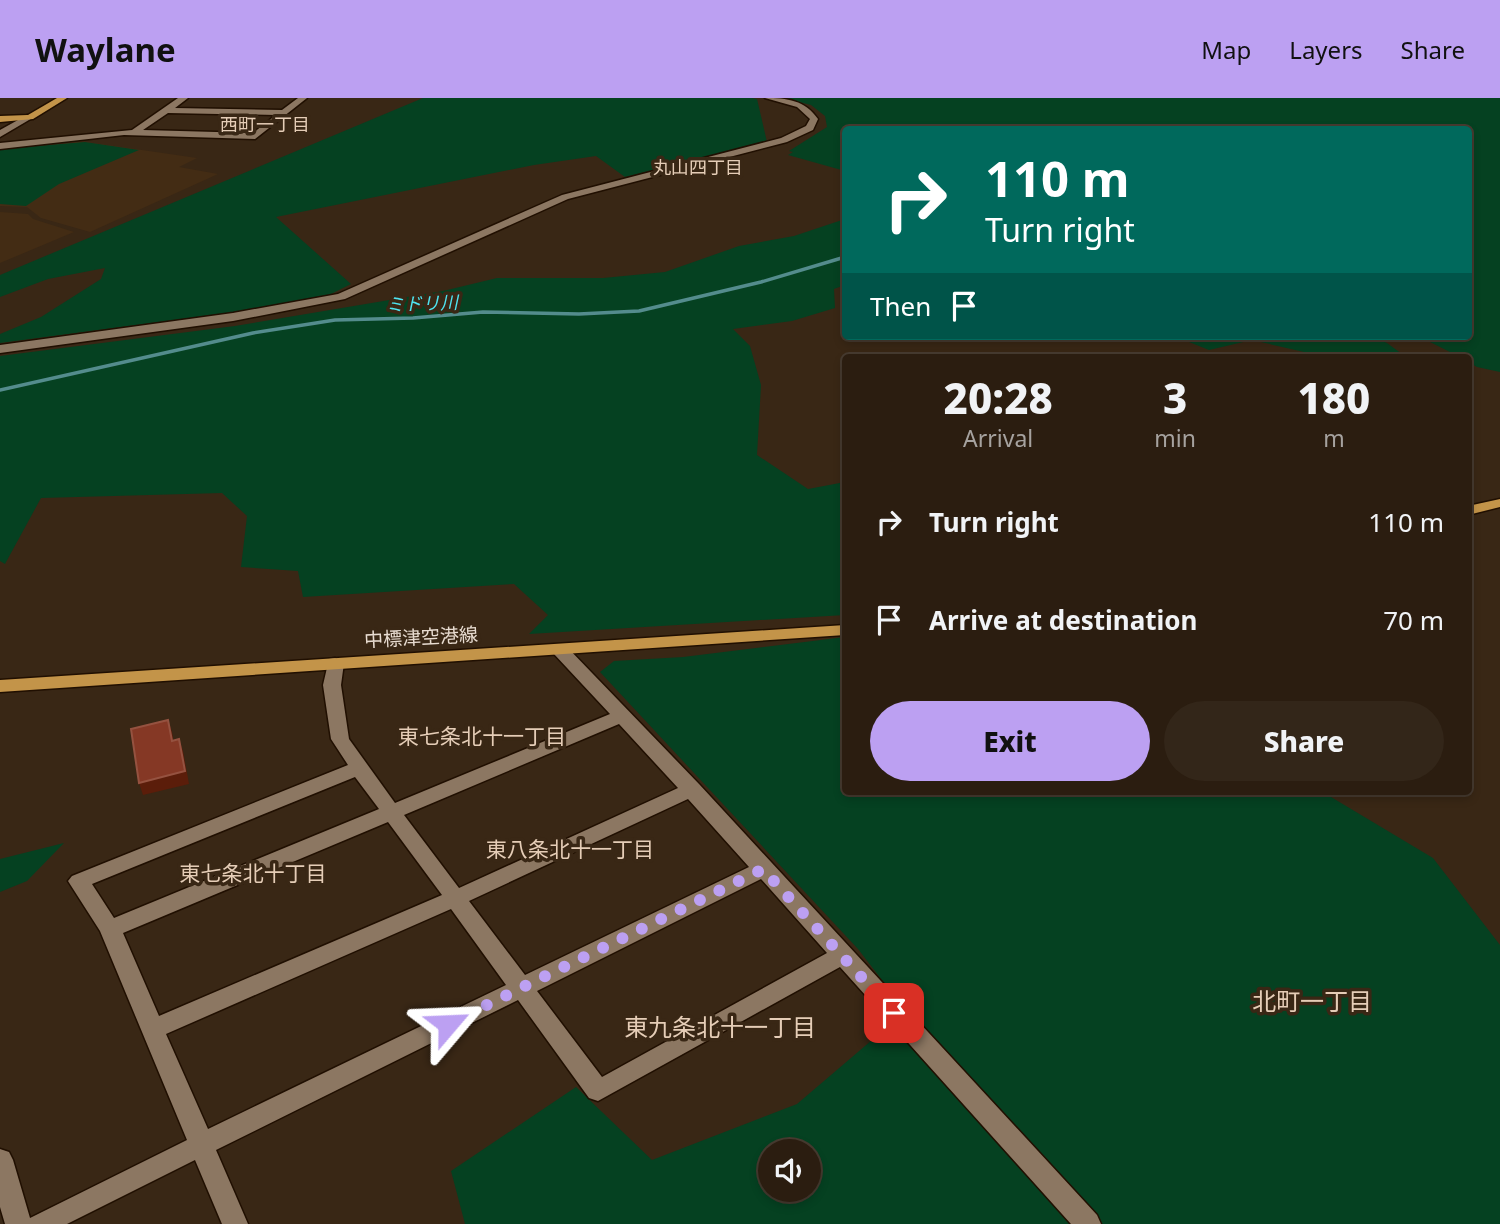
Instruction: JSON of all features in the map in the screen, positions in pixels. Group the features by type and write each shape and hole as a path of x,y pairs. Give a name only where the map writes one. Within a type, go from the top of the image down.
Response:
{"main road":[{"path":"0,119 30,117 63,98"},
{"path":"1472,509 1500,503"},
{"name":"中標津空港線","path":"0,686 842,629"}],"street":[{"path":"134,132 184,98"},
{"path":"0,146 134,132 255,136 303,98"},
{"path":"0,349 233,317 341,297 565,197 784,140 810,128 814,119 807,109 769,98"},
{"path":"166,110 284,113"},
{"path":"0,134 30,117"},
{"path":"560,650 692,789 841,956 1088,1224"},
{"path":"335,663 332,685 340,739 598,1091 841,956"},
{"path":"110,929 623,716"},
{"path":"235,1224 110,929 79,881 359,768"},
{"path":"153,1029 456,898 692,789"},
{"path":"40,1224 763,869"},
{"path":"0,1160 18,1224"}],"shaded area":[{"path":"80,141 197,158 179,167 218,174 90,232 41,218 27,207 0,206 0,148"},
{"path":"0,212 28,214 33,219 74,232 0,263"}],"green space":[{"path":"423,98 752,98 757,99 767,142 625,177 596,156 534,165 276,217 351,284 329,295 242,311 0,343 0,334 41,317 101,279 105,268 48,279 0,297 0,275"},
{"path":"783,98 1500,98 1500,372 1472,364 1472,354 1454,354 1426,340 1472,340 1472,126 842,126 842,170 788,155 793,152 789,151 827,127 825,116 811,105"},
{"path":"85,142 139,150 59,184 26,206 0,204 0,149"},
{"path":"842,220 842,286 834,289 835,308 792,321 733,329 750,346 761,385 757,455 808,489 842,483 842,615 529,634 548,615 514,584 303,597 298,571 241,567 247,516 222,493 41,498 5,564 0,561 0,356 235,326 443,291 497,278 603,278 665,272 739,246 794,236"},
{"path":"1184,340 1252,340 1209,350"},
{"path":"1252,340 1380,340 1402,354 1313,354"},
{"path":"842,637 842,795 1328,795 1433,858 1500,945 1500,1224 465,1224 451,1171 576,1087 652,1160 797,1104 906,1011 858,949 600,672 614,661 683,657"},
{"path":"64,843 27,881 0,892 0,859"}],"building":[{"path":"168,720 172,741 179,739 185,771 139,783 131,729"}],"waterway":[{"name":"ミドリ川","path":"0,390 253,333 335,320 413,318 483,312 579,314 639,311 761,282 842,258"}],"district":[{"name":"西町一丁目","path":"265,124"},
{"name":"丸山四丁目","path":"698,167"},
{"name":"東七条北十一丁目","path":"482,736"},
{"name":"東八条北十一丁目","path":"570,849"},
{"name":"東七条北十丁目","path":"253,873"},
{"name":"北町一丁目","path":"1312,1000"},
{"name":"東九条北十一丁目","path":"720,1026"}],"route":[{"path":"448,1024 763,869 894,1013"}]}
